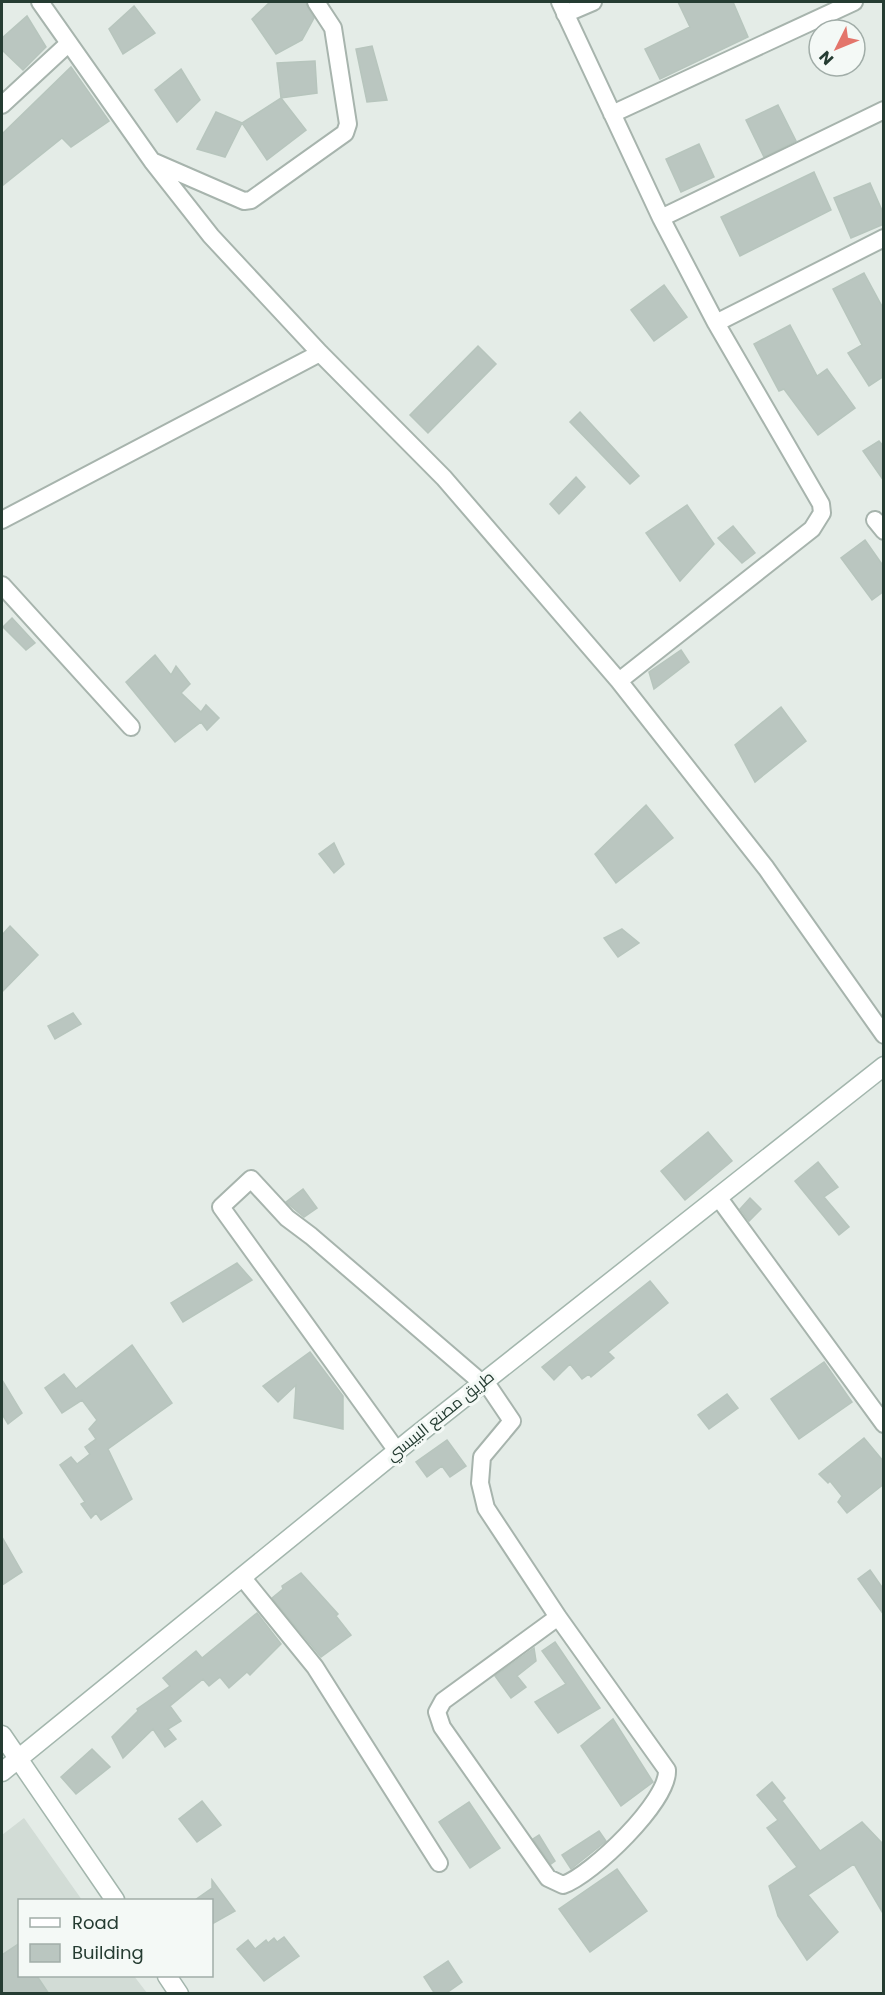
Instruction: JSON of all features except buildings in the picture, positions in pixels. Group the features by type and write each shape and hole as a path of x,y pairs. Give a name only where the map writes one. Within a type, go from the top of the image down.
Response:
{"main road":[{"name":"طريق مصنع البيبسي","path":"2,1772 483,1382 884,1066"},
{"path":"2,1734 114,1899"},
{"path":"167,1977 179,1994"}],"street":[{"path":"40,2 152,161 211,236 320,353 444,478 619,681 766,868 884,1035"},
{"path":"152,161 244,201 251,200 345,133 348,124 334,32 316,2"},
{"path":"593,2 563,8 661,218 716,323 821,504 822,513 812,529 619,681"},
{"path":"612,114 854,2"},
{"path":"2,105 69,43"},
{"path":"661,218 884,110"},
{"path":"716,323 884,238"},
{"path":"2,520 320,353"},
{"path":"2,585 131,727"},
{"path":"397,1451 220,1207 251,1179 287,1218 483,1382 512,1421 482,1456 481,1497 558,1617 664,1764 667,1775 642,1817 622,1841 607,1855 563,1885 548,1878 442,1728 437,1712 443,1701 558,1617"},
{"path":"718,1197 884,1424"},
{"path":"242,1577 315,1667 439,1863"}],"shaded area":[{"path":"24,1818 81,1899 18,1899 18,1977 135,1977 147,1993 2,1993 2,1835"}]}
